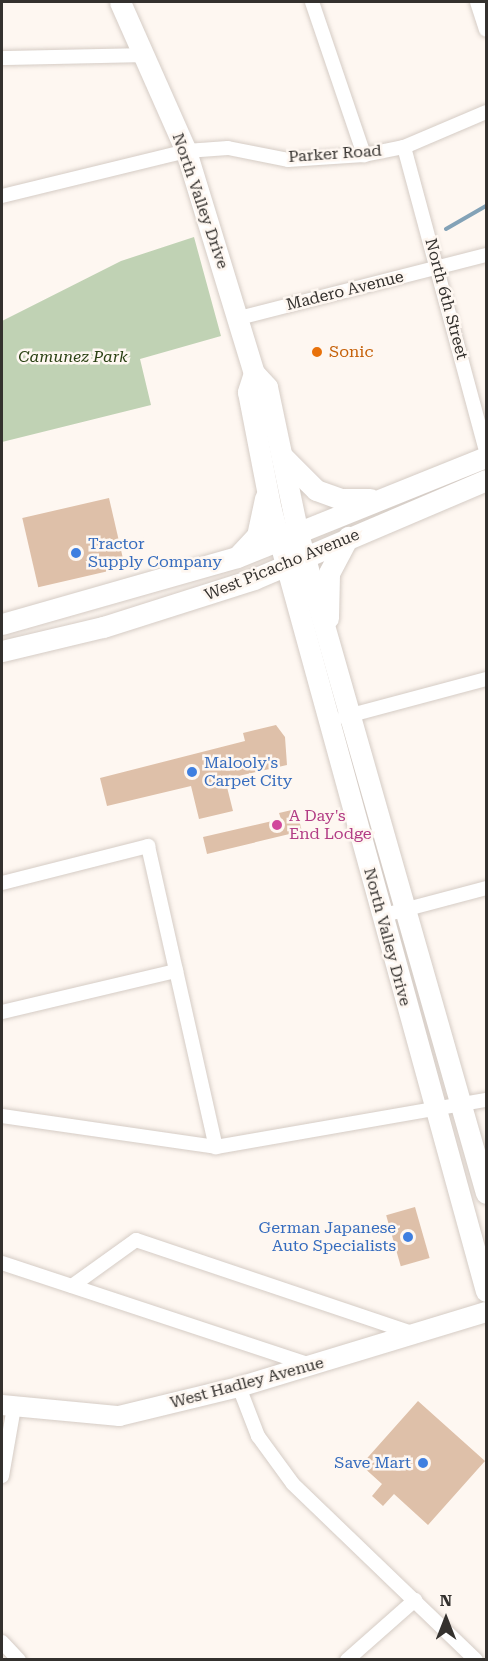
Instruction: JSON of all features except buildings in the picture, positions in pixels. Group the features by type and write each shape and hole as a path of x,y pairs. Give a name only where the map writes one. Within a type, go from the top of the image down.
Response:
{"main road":[{"name":"North Valley Drive","path":"120,2 141,55 186,151 254,373 267,387 281,454 289,538 295,562 327,639 351,715 460,1108 486,1192"},
{"name":"North Valley Drive","path":"254,373 248,392 265,488 289,538"},
{"path":"281,454 316,490 341,499 380,499"},
{"name":"West Picacho Avenue","path":"2,624 237,557 486,457"},
{"name":"West Picacho Avenue","path":"2,651 103,627 254,579 486,480"},
{"path":"237,557 257,536 265,488"},
{"path":"327,639 329,573 348,537"},
{"name":"North Valley Drive","path":"295,562 297,606 327,722 486,1291"},
{"path":"254,579 272,583 297,606"}],"street":[{"path":"312,2 364,155"},
{"path":"477,2 486,30"},
{"path":"2,58 141,55"},
{"name":"Parker Road","path":"2,196 186,151 228,148 288,160 364,155 404,147 486,112"},
{"name":"North 6th Street","path":"404,147 439,268 486,451"},
{"name":"Madero Avenue","path":"239,318 486,255"},
{"path":"327,722 486,679"},
{"path":"2,883 148,846 216,1147"},
{"path":"381,916 486,888"},
{"path":"2,1012 176,970"},
{"path":"2,1116 216,1147 435,1113 486,1100"},
{"path":"72,1286 136,1240 416,1334"},
{"path":"2,1263 310,1365"},
{"name":"West Hadley Avenue","path":"8,1406 119,1416 239,1387 486,1312"},
{"path":"239,1387 258,1436 293,1484 476,1659"},
{"path":"2,1476 8,1406"},
{"path":"347,1659 415,1600"}],"green space":[{"name":"Camunez Park","path":"194,237 221,336 140,359 151,405 2,442 2,321 121,261"}],"waterway":[{"path":"446,229 486,206"}],"place":[{"name":"Sonic","path":"317,352"},
{"name":"Tractor Supply Company","path":"76,553"},
{"name":"Malooly's Carpet City","path":"192,772"},
{"name":"A Day's End Lodge","path":"277,825"},
{"name":"German Japanese Auto Specialists","path":"408,1237"},
{"name":"Save Mart","path":"423,1463"}]}
